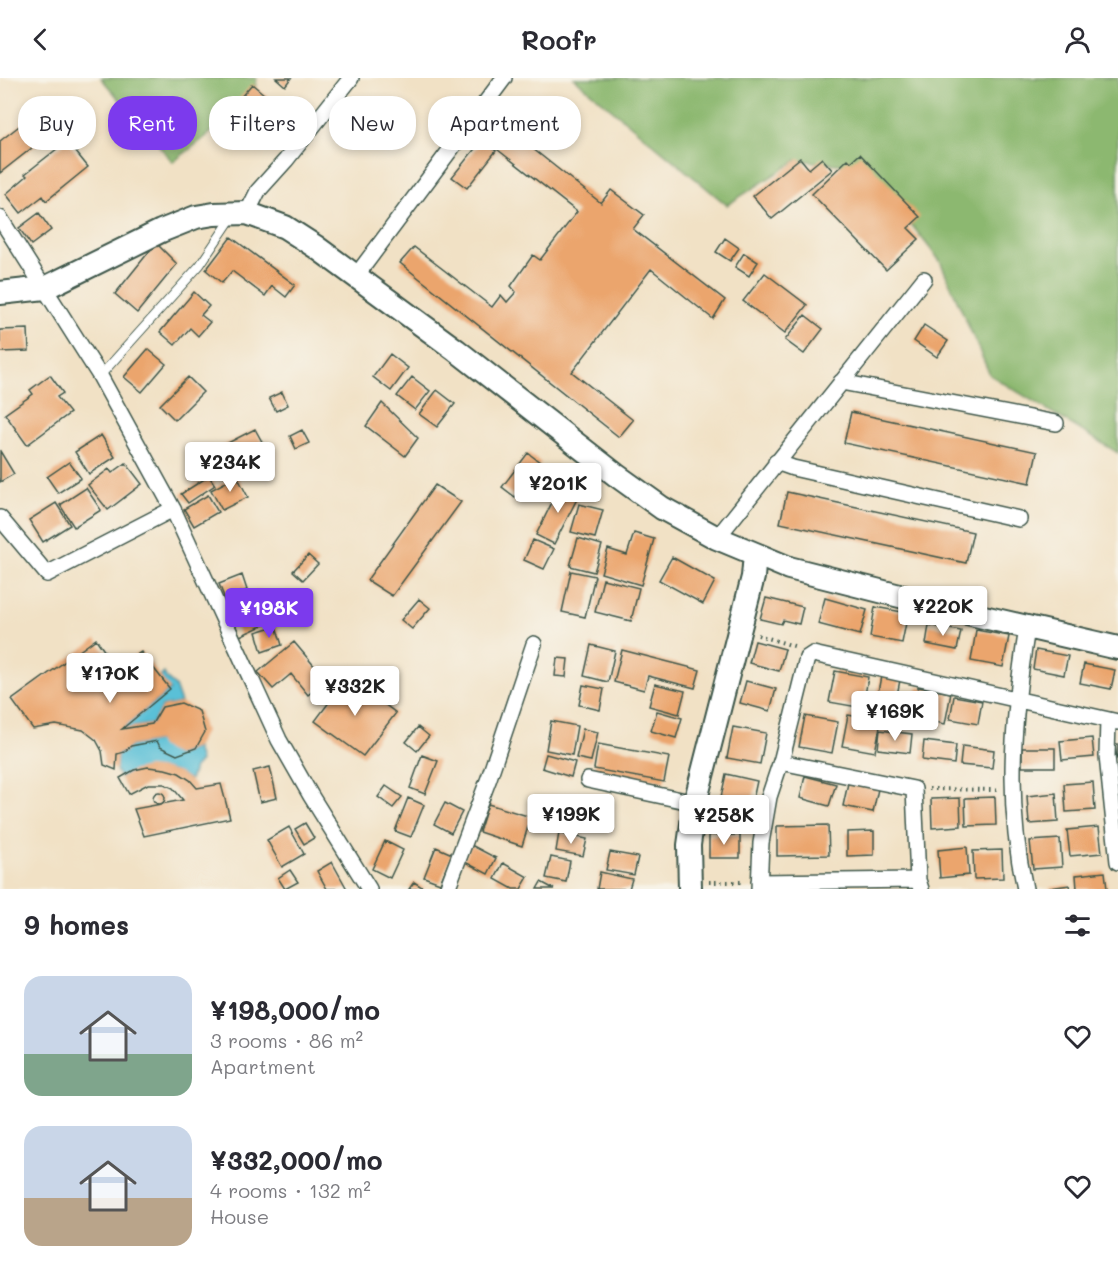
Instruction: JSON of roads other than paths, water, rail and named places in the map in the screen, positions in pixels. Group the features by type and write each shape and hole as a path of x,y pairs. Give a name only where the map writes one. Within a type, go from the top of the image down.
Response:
{"street":[{"path":"241,213 351,78"},
{"path":"356,276 504,78"},
{"path":"0,292 45,288 161,231 195,217 241,213 285,227 456,350 616,475 662,508 717,538 789,568 1028,628 1118,648"},
{"path":"0,218 100,376 173,509 279,740 369,889"},
{"path":"717,538 924,279"},
{"path":"841,382 1056,423"},
{"path":"776,462 793,468 1019,519"},
{"path":"0,518 47,574 173,509"},
{"path":"697,885 690,845 695,803 753,577 755,554"},
{"path":"1025,889 1019,860 1012,790 1016,699 1028,628"},
{"path":"447,889 489,778 534,644"},
{"path":"781,762 914,789 919,884 759,886 761,843 769,797 781,762 807,658 810,655 1113,721 1107,756 1118,862"},
{"path":"588,780 695,803"}],"lane":[{"path":"100,376 200,265 241,213"}],"water":[{"path":"164,673 175,686 181,703 162,707 152,724 122,729 170,690 160,677"},
{"path":"157,741 177,755 196,748 200,761 194,768 190,780 173,772 155,768 120,778 116,770 117,754 131,746"}]}
